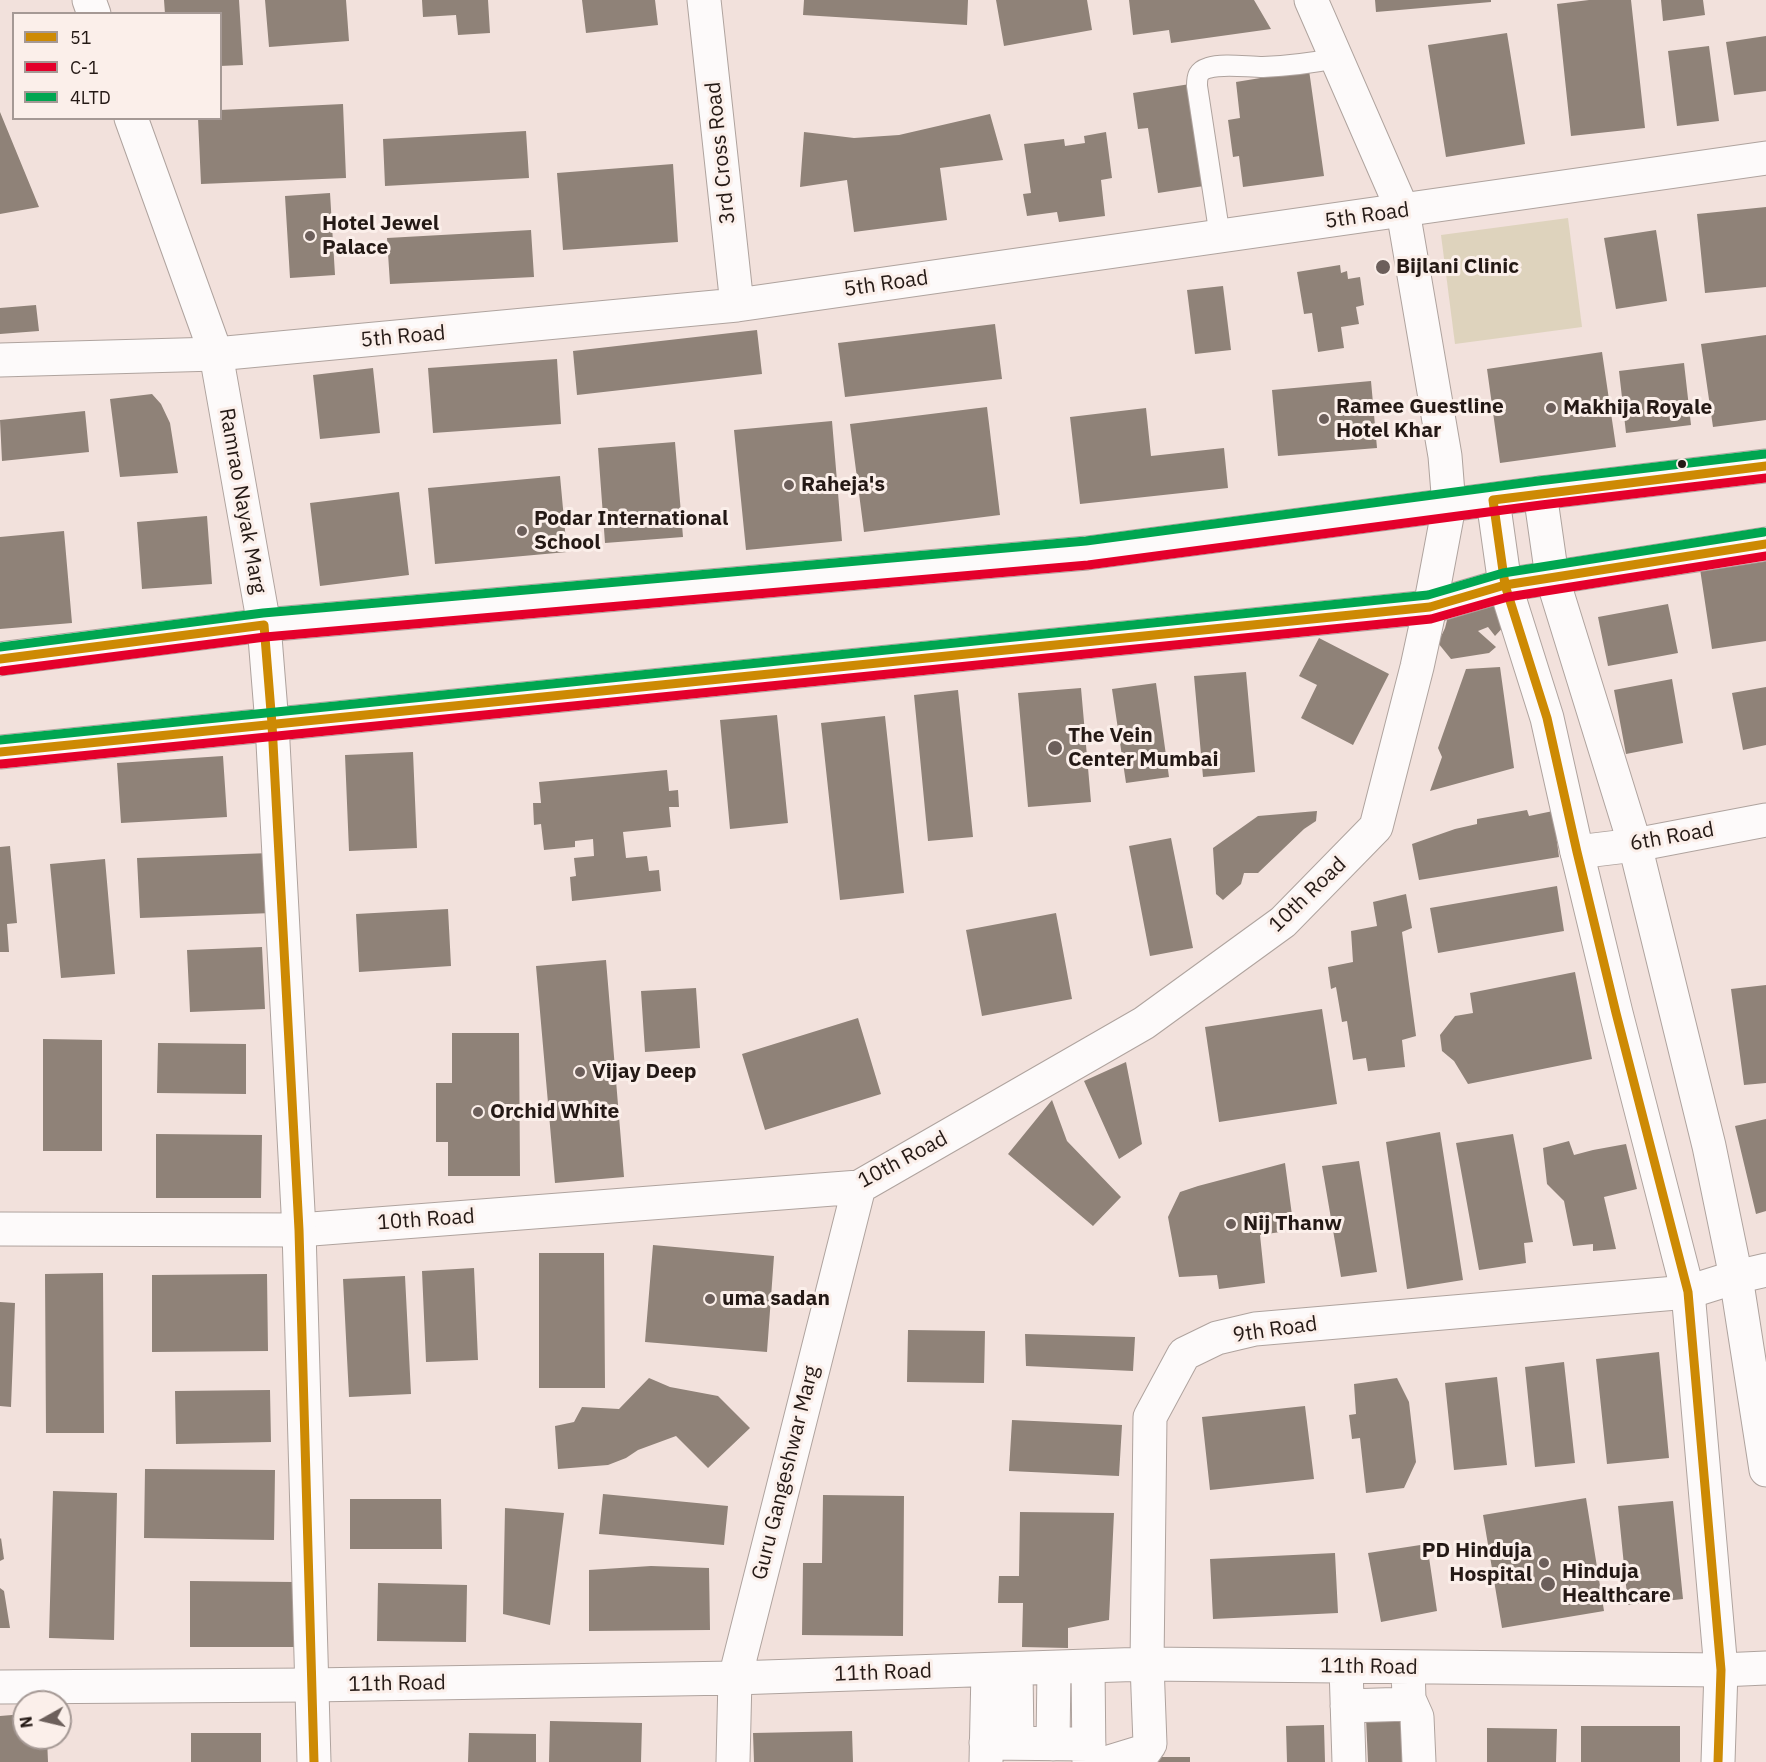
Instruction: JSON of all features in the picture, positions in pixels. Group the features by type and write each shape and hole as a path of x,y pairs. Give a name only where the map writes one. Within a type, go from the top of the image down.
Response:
{"street":[{"name":"3rd Cross Road","path":"704,0 737,306"},
{"name":"10th Road","path":"0,1229 300,1230 859,1187 1144,1023 1283,922 1376,826 1417,667 1449,506 1445,456 1403,211 1311,0"},
{"name":"Ramrao Nayak Marg","path":"132,120 216,354 264,625 272,724 300,1230 310,1685 314,1762"},
{"name":"5th Road","path":"0,360 216,354 737,306 1766,158"},
{"path":"0,659 264,625 1087,553 1540,493 1766,466"},
{"path":"1540,493 1552,577 1635,845 1709,1146 1751,1273 1766,1470"},
{"path":"1493,500 1505,585 1547,718 1616,1012 1688,1292 1721,1670 1718,1762"},
{"path":"0,752 1430,608 1505,585 1766,544"},
{"name":"6th Road","path":"1577,852 1635,845 1766,820"},
{"name":"Guru Gangeshwar Marg","path":"733,1762 735,1677 859,1187"},
{"name":"9th Road","path":"1015,1747 1099,1757 1145,1751 1150,1744 1147,1664 1150,1417 1184,1354 1217,1338 1255,1329 1688,1292 1751,1273"},
{"name":"11th Road","path":"0,1687 310,1685 735,1677 1147,1664 1401,1668 1721,1670 1766,1668"},
{"path":"1098,1666 1099,1757"},
{"path":"1346,1667 1349,1762"},
{"path":"1401,1668 1403,1705"},
{"path":"1015,1747 1022,1669"},
{"path":"1015,1747 1022,1669"},
{"path":"1347,1706 1403,1705 1417,1717 1419,1762"}],"lane":[{"path":"1220,237 1197,86 1199,73 1217,66 1265,67 1337,58"}],"shaded area":[{"path":"1568,218 1582,327 1455,344 1441,235"}],"building":[{"path":"164,0 239,0 243,65 222,66 222,12 165,12"},
{"path":"265,0 346,0 349,41 269,47"},
{"path":"422,0 488,0 490,33 458,35 456,15 423,17"},
{"path":"582,0 655,0 658,25 586,33"},
{"path":"804,0 968,0 967,25 803,15"},
{"path":"996,0 1087,0 1092,30 1004,46"},
{"path":"1129,0 1254,0 1271,29 1171,43 1169,30 1133,35"},
{"path":"1375,0 1491,0 1491,2 1376,12"},
{"path":"1589,0 1631,0 1645,128 1571,136 1557,4"},
{"path":"1661,0 1703,0 1705,15 1663,21"},
{"path":"1507,33 1525,144 1446,157 1428,45"},
{"path":"1766,36 1766,91 1734,95 1726,42"},
{"path":"1709,46 1719,121 1677,126 1668,51"},
{"path":"1309,70 1324,176 1243,187 1239,156 1233,157 1228,120 1240,118 1236,82"},
{"path":"1190,84 1204,186 1158,193 1148,128 1138,129 1133,93"},
{"path":"343,104 346,178 201,184 198,120 222,120 222,110"},
{"path":"0,112 39,207 0,214"},
{"path":"990,114 1003,160 940,168 947,220 854,232 847,180 800,187 804,132 854,138 899,135"},
{"path":"526,131 529,178 385,186 383,139"},
{"path":"1106,132 1112,178 1101,180 1105,216 1059,222 1057,212 1027,216 1023,194 1031,193 1024,144 1064,139 1065,146 1085,143 1084,136"},
{"path":"673,164 678,242 563,250 557,173"},
{"name":"Hotel Jewel Palace","path":"330,193 335,275 290,278 285,196"},
{"path":"1766,207 1766,287 1705,293 1697,214"},
{"path":"531,230 534,277 390,284 387,238"},
{"path":"1656,230 1667,301 1616,309 1604,238"},
{"path":"1340,265 1341,273 1347,271 1348,279 1360,277 1364,305 1356,307 1359,324 1341,327 1344,348 1318,352 1312,313 1304,314 1297,272"},
{"path":"1223,286 1231,350 1195,354 1187,290"},
{"path":"36,305 39,331 0,334 0,308"},
{"path":"995,324 1002,379 845,397 838,343"},
{"path":"757,330 762,374 577,395 573,351"},
{"path":"1766,335 1766,420 1713,427 1701,344"},
{"name":"Makhija Royale","path":"1602,352 1616,447 1500,463 1487,369"},
{"path":"557,359 561,424 433,433 428,368"},
{"path":"1684,363 1691,425 1626,433 1619,371"},
{"path":"373,368 380,433 320,439 313,375"},
{"name":"Ramee Guestline Hotel Khar","path":"1371,381 1377,448 1278,456 1272,390"},
{"path":"152,394 161,404 170,423 178,473 120,477 110,399"},
{"path":"987,407 1000,515 864,532 850,424"},
{"path":"1146,408 1151,456 1224,448 1228,488 1080,504 1070,417"},
{"path":"85,411 89,452 2,461 0,420"},
{"name":"Raheja's","path":"832,421 842,541 746,550 734,430"},
{"path":"675,442 683,537 605,543 598,448"},
{"path":"560,476 567,552 435,564 428,488"},
{"path":"399,492 409,575 320,586 310,503"},
{"path":"207,516 212,584 142,589 137,522"},
{"path":"64,531 72,623 0,629 0,537"},
{"path":"1766,559 1766,641 1712,649 1700,569"},
{"path":"1455,602 1497,606 1507,623 1495,636 1488,627 1478,631 1496,647 1489,653 1451,659 1438,643 1451,605"},
{"path":"1668,604 1678,653 1608,666 1598,617"},
{"path":"1319,638 1389,674 1353,745 1301,718 1317,685 1299,676"},
{"path":"1500,667 1514,768 1430,791 1442,757 1438,748 1466,669"},
{"path":"1246,672 1255,772 1203,777 1194,676"},
{"path":"1672,679 1683,743 1626,754 1614,690"},
{"path":"1156,683 1169,777 1126,783 1112,689"},
{"path":"1766,687 1766,745 1743,750 1732,693"},
{"name":"The Vein Center Mumbai","path":"1081,688 1091,802 1028,807 1018,693"},
{"path":"958,690 973,837 928,841 914,695"},
{"path":"777,715 788,823 730,829 720,720"},
{"path":"885,716 904,893 840,900 821,723"},
{"path":"413,752 417,848 349,851 345,755"},
{"path":"223,756 227,817 121,823 117,763"},
{"path":"667,770 669,791 678,790 679,807 669,807 671,827 623,832 626,858 647,856 649,871 659,870 661,891 572,901 570,877 576,876 574,858 594,856 593,839 575,841 575,847 544,850 541,824 534,825 533,803 541,803 539,782"},
{"path":"1527,810 1529,816 1553,811 1559,857 1419,880 1412,844 1477,824 1477,819"},
{"path":"1317,811 1316,821 1304,829 1258,873 1244,873 1241,884 1223,900 1216,894 1213,848 1258,816"},
{"path":"1171,838 1193,948 1150,956 1129,846"},
{"path":"10,846 17,923 7,924 9,952 0,952 0,847"},
{"path":"270,853 272,913 140,918 137,858"},
{"path":"105,859 115,974 61,978 50,864"},
{"path":"1557,886 1564,931 1438,953 1430,908"},
{"path":"1406,894 1412,928 1402,932 1416,1036 1402,1040 1405,1067 1368,1071 1366,1058 1353,1060 1347,1021 1342,1022 1336,987 1331,989 1328,967 1353,962 1351,931 1377,926 1373,902"},
{"path":"448,909 451,966 359,972 356,914"},
{"path":"1056,913 1072,999 982,1016 966,930"},
{"path":"262,947 265,1009 190,1012 187,950"},
{"name":"Vijay Deep","path":"606,960 624,1177 555,1183 536,966"},
{"path":"1575,972 1592,1059 1468,1084 1454,1061 1442,1051 1440,1035 1455,1016 1473,1013 1470,993"},
{"path":"1766,985 1766,1083 1744,1085 1731,989"},
{"path":"696,988 700,1048 645,1052 641,991"},
{"path":"1322,1009 1337,1104 1219,1122 1205,1027"},
{"path":"858,1018 881,1094 765,1130 742,1054"},
{"name":"Orchid White","path":"452,1033 519,1033 520,1176 448,1176 448,1142 436,1142 436,1083 452,1083"},
{"path":"43,1039 102,1040 102,1151 43,1151"},
{"path":"158,1043 246,1044 246,1094 157,1093"},
{"path":"1126,1062 1142,1144 1119,1159 1084,1081"},
{"path":"1052,1100 1067,1141 1121,1197 1093,1226 1008,1154"},
{"path":"1766,1119 1766,1211 1756,1214 1735,1126"},
{"path":"1440,1132 1463,1280 1407,1289 1386,1142"},
{"path":"156,1134 262,1135 261,1198 156,1198"},
{"path":"1513,1134 1533,1242 1524,1243 1526,1263 1479,1270 1456,1143"},
{"path":"1569,1141 1574,1155 1626,1144 1637,1189 1604,1197 1616,1249 1593,1251 1593,1244 1573,1246 1564,1201 1547,1184 1543,1148"},
{"path":"1359,1161 1377,1272 1341,1277 1322,1166"},
{"name":"Nij Thanw","path":"1285,1163 1294,1230 1260,1235 1265,1283 1219,1289 1217,1275 1179,1277 1168,1217 1180,1192"},
{"name":"uma sadan","path":"653,1245 774,1256 767,1352 645,1342"},
{"path":"539,1253 604,1253 605,1388 539,1388"},
{"path":"474,1268 478,1360 426,1362 422,1271"},
{"path":"103,1273 104,1433 46,1433 45,1274"},
{"path":"267,1274 268,1351 152,1352 152,1275"},
{"path":"405,1276 411,1394 349,1397 343,1279"},
{"path":"0,1302 15,1303 11,1407 0,1406"},
{"path":"908,1330 985,1331 984,1383 907,1382"},
{"path":"1025,1334 1135,1337 1133,1371 1026,1366"},
{"path":"1659,1352 1669,1458 1607,1464 1596,1359"},
{"path":"1564,1362 1575,1463 1535,1467 1525,1367"},
{"path":"1497,1377 1507,1465 1454,1470 1445,1383"},
{"path":"649,1378 670,1387 718,1396 750,1428 708,1468 676,1436 638,1450 608,1465 558,1469 555,1426 574,1422 582,1407 619,1409"},
{"path":"1397,1378 1409,1402 1416,1462 1404,1488 1366,1493 1360,1438 1352,1439 1349,1415 1356,1414 1354,1384"},
{"path":"270,1390 271,1442 176,1444 175,1391"},
{"path":"1305,1406 1314,1479 1210,1490 1202,1417"},
{"path":"1012,1420 1122,1425 1119,1476 1009,1471"},
{"path":"145,1469 275,1470 274,1540 144,1538"},
{"path":"53,1491 117,1493 114,1640 49,1638"},
{"path":"603,1494 728,1506 724,1545 599,1534"},
{"path":"823,1495 904,1496 903,1636 802,1635 803,1563 822,1563"},
{"name":"PD Hinduja Hospital","path":"1586,1498 1604,1611 1502,1628 1483,1515"},
{"path":"350,1499 441,1499 442,1549 350,1549"},
{"path":"1673,1501 1683,1599 1628,1605 1618,1506"},
{"path":"505,1508 564,1513 550,1625 503,1614"},
{"path":"1020,1512 1114,1513 1109,1620 1068,1628 1068,1648 1022,1647 1023,1603 998,1603 999,1576 1019,1576"},
{"path":"0,1539 4,1559 0,1561"},
{"path":"1427,1544 1437,1611 1381,1622 1368,1553"},
{"path":"1335,1553 1338,1613 1213,1619 1210,1559"},
{"path":"651,1566 709,1568 710,1630 589,1631 589,1570"},
{"path":"190,1581 294,1582 294,1647 190,1647"},
{"path":"378,1583 467,1585 466,1642 377,1641"},
{"path":"0,1588 4,1591 10,1628 0,1628"},
{"path":"12,1715 12,1750 48,1750 48,1762 0,1762 0,1716"},
{"path":"1412,1716 1414,1762 1368,1762 1366,1718"},
{"path":"550,1721 642,1723 641,1762 549,1762"},
{"path":"1324,1725 1325,1762 1287,1762 1286,1726"},
{"path":"1581,1726 1680,1726 1680,1762 1581,1762"},
{"path":"1487,1728 1557,1729 1556,1762 1487,1762"},
{"path":"852,1731 853,1762 754,1762 753,1733"},
{"path":"191,1733 261,1733 261,1762 191,1762"},
{"path":"469,1733 536,1734 536,1762 468,1762"},
{"path":"1148,1757 1190,1757 1190,1762 1148,1762"}],"transit line":[{"name":"4LTD","path":"0,647 263,613 1086,541 1538,481 1765,454"},
{"name":"51","path":"1718,1762 1721,1670 1688,1292 1616,1013 1547,718 1505,585 1493,500 1766,466"},
{"name":"C-1","path":"2,671 265,637 1088,565 1541,505 1766,478"},
{"name":"4LTD","path":"0,740 1428,595 1503,573 1764,532"},
{"name":"51","path":"0,752 1430,607 1505,585 1766,544"},
{"name":"C-1","path":"1,764 1431,619 1508,597 1766,556"},
{"name":"51","path":"0,659 264,625 272,724 299,1230 314,1762"}],"place":[{"name":"Hotel Jewel Palace","path":"310,236"},
{"name":"Bijlani Clinic","path":"1383,267"},
{"name":"Makhija Royale","path":"1551,408"},
{"name":"Ramee Guestline Hotel Khar","path":"1324,419"},
{"name":"Raheja's","path":"789,485"},
{"name":"Podar International School","path":"522,531"},
{"name":"The Vein Center Mumbai","path":"1055,748"},
{"name":"Vijay Deep","path":"580,1072"},
{"name":"Orchid White","path":"478,1112"},
{"name":"Nij Thanw","path":"1231,1224"},
{"name":"uma sadan","path":"710,1299"},
{"name":"PD Hinduja Hospital","path":"1544,1563"},
{"name":"Hinduja Healthcare","path":"1548,1584"}]}
